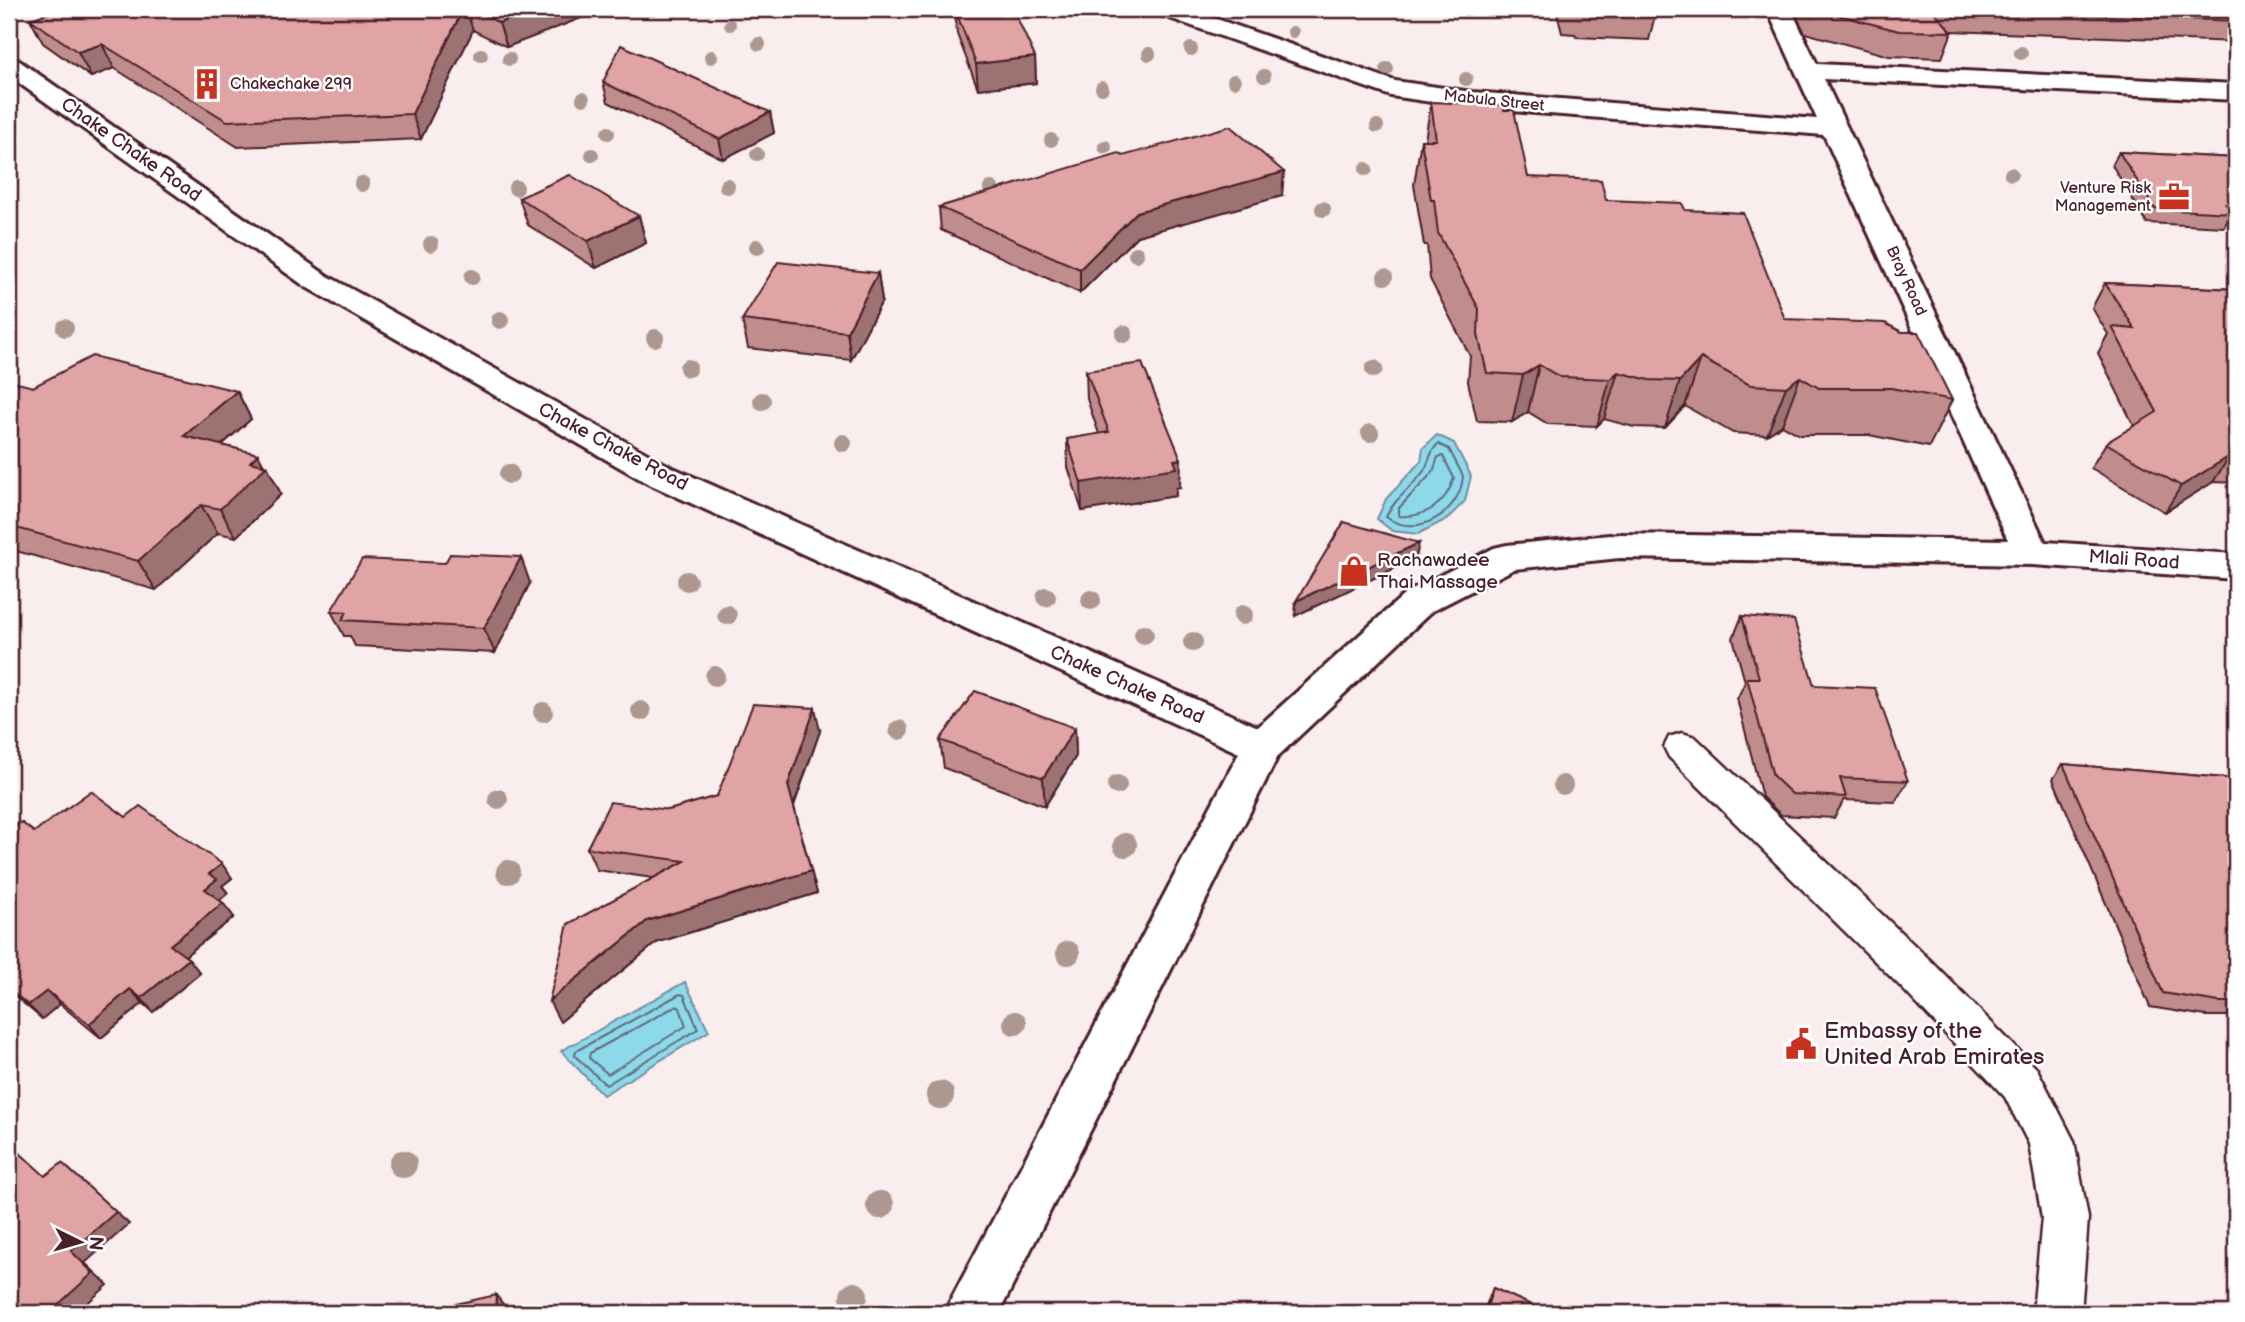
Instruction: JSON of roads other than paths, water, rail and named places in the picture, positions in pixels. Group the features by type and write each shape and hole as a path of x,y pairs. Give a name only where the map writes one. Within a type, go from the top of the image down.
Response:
{"street":[{"name":"Mabula Street","path":"1166,9 1391,88 1472,100 1836,128"},
{"name":"Bray Road","path":"1779,9 2032,553"},
{"name":"Chake Chake Road","path":"9,65 316,281 659,475 1263,746"},
{"path":"1808,71 2236,92"},
{"name":"Mlali Road","path":"1263,746 1419,602 1507,557 1620,546 2032,553 2236,567"},
{"path":"971,1313 1263,746"}],"lane":[{"path":"1682,747 1916,974 2021,1083 2051,1141 2065,1218 2057,1313"}],"water":[{"path":"1437,435 1454,443 1471,476 1465,501 1447,519 1418,534 1392,531 1377,519 1386,499 1421,461 1423,448"},
{"path":"685,982 709,1031 603,1095 561,1051"}],"place":[{"name":"Chakechake 299","path":"207,84"},
{"name":"Venture Risk Management","path":"2174,197"},
{"name":"Rachawadee Thai Massage","path":"1354,571"},
{"name":"Embassy of the United Arab Emirates","path":"1801,1044"}]}
